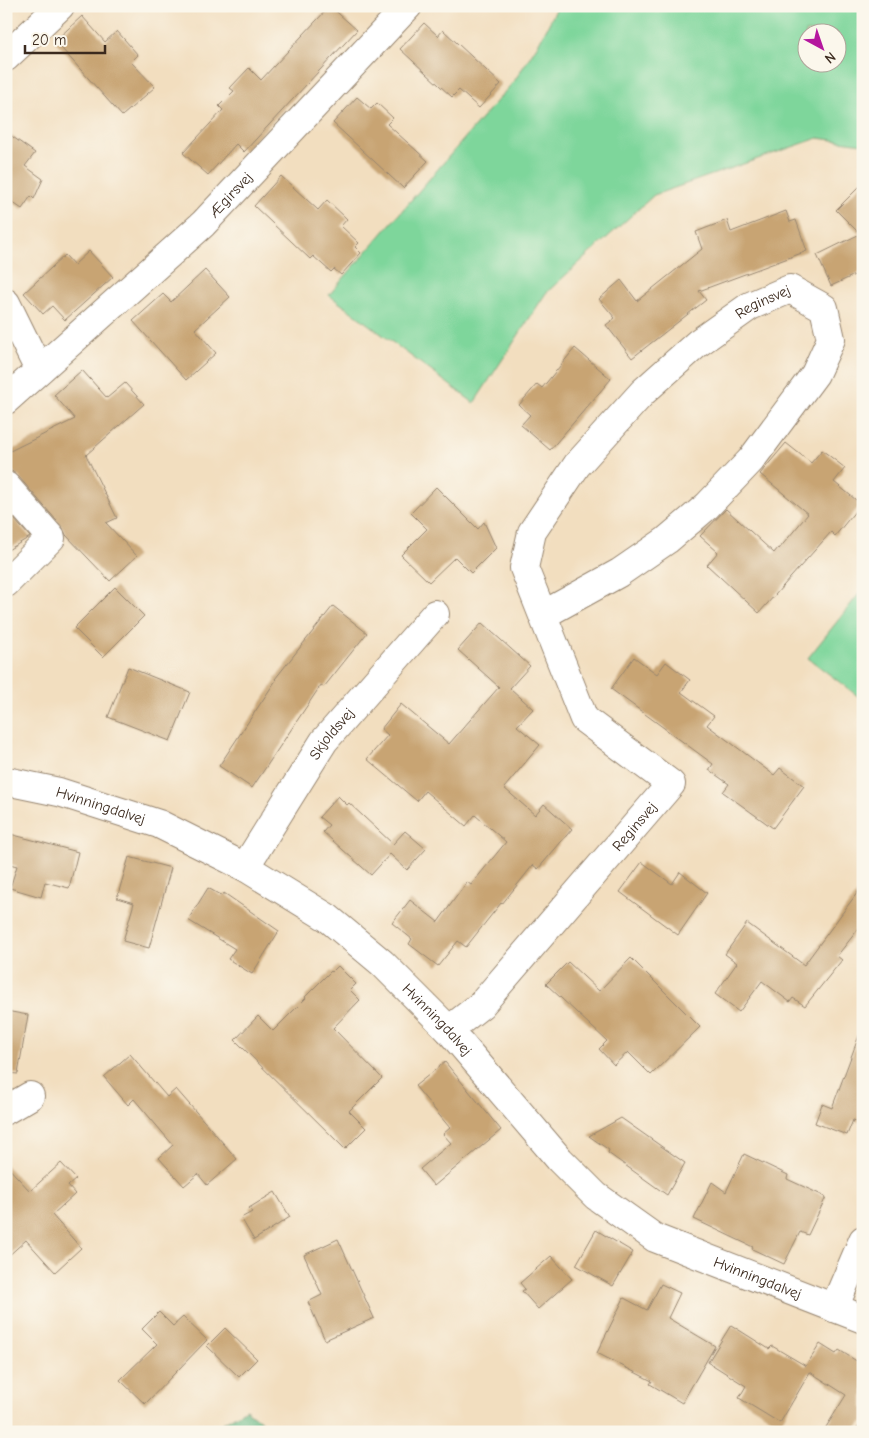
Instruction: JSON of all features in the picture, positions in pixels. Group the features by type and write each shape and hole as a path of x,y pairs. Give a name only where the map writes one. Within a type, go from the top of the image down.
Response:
{"street":[{"path":"6,57 60,6"},
{"name":"Ægirsvej","path":"6,400 203,224 408,6"},
{"name":"Reginsvej","path":"449,1030 481,1005 670,784 584,719 524,568 532,532 577,465 643,392 698,343 750,306 790,289 824,308 831,339 815,374 750,460 707,506 666,540 619,573 543,615"},
{"path":"6,304 39,370"},
{"path":"6,486 51,538 6,583"},
{"name":"Skjoldsvej","path":"245,867 324,741 435,614"},
{"name":"Hvinningdalvej","path":"6,781 59,792 159,824 245,867 328,918 382,963 449,1030 560,1160 596,1196 655,1238 863,1319"},
{"path":"6,1110 30,1096"},
{"path":"834,1308 863,1240"}],"green space":[{"path":"558,6 863,6 863,144 818,138 654,195 546,293 474,403 329,295 515,80 540,41"},
{"path":"863,589 863,700 808,658"},
{"path":"246,1409 274,1432 208,1432"}],"building":[{"path":"330,6 357,30 244,152 236,144 208,175 183,153 223,110 219,106 234,91 230,88 249,68 261,80"},
{"path":"82,16 105,42 117,31 138,55 131,62 155,87 122,116 55,41"},
{"path":"424,23 438,36 443,30 501,84 479,108 459,90 452,97 400,49"},
{"path":"357,97 371,109 377,103 393,118 387,124 428,161 403,188 333,123"},
{"path":"6,132 35,153 25,166 43,179 34,199 31,196 22,209 6,198"},
{"path":"281,176 318,210 327,200 347,219 341,226 359,243 355,247 361,253 341,275 334,269 331,272 313,256 310,259 254,206"},
{"path":"863,183 863,271 831,286 817,255 860,234 836,210"},
{"path":"786,211 790,222 796,220 807,251 699,291 706,300 632,358 606,325 615,318 599,299 621,280 637,301 702,249 696,232 727,220 731,232"},
{"path":"89,251 113,277 65,320 52,306 43,314 24,293 65,255 74,265"},
{"path":"205,270 230,297 195,329 216,353 186,380 133,321 163,294 171,302"},
{"path":"575,348 611,379 550,450 521,425 530,415 519,405 537,384 542,388"},
{"path":"82,370 107,398 125,383 144,404 86,455 117,518 106,523 137,556 110,581 66,535 63,528 18,476 12,471 6,471 6,453 75,419 54,395"},
{"path":"786,443 811,463 822,450 845,468 834,482 861,504 835,536 831,532 759,613 707,565 718,552 700,536 726,509 774,553 779,549 808,514 760,474"},
{"path":"436,487 478,529 484,522 496,548 471,573 455,557 429,582 401,555 427,529 411,513"},
{"path":"6,510 30,537 6,551"},
{"path":"115,587 144,616 103,657 74,628"},
{"path":"333,606 367,633 324,687 321,685 252,788 219,766 275,679"},
{"path":"482,623 530,666 510,688 533,709 517,726 540,745 504,788 535,815 544,804 572,829 538,869 533,865 466,947 458,941 438,966 409,944 412,939 392,923 410,900 438,922 467,882 471,885 506,842 475,815 466,826 425,791 417,801 367,759 388,735 381,729 401,704 449,744 499,687 458,650"},
{"path":"634,657 657,674 666,662 690,680 681,692 714,716 707,725 774,775 780,768 804,786 773,828 723,792 729,784 709,770 713,764 611,689"},
{"path":"128,667 190,692 170,741 108,717"},
{"path":"338,796 347,805 349,803 393,844 405,831 426,849 407,870 390,854 371,875 323,832 329,825 319,817"},
{"path":"10,834 78,852 69,888 45,882 41,897 10,888 17,866 6,863 6,849"},
{"path":"129,857 171,868 149,948 123,941 134,903 117,898"},
{"path":"642,862 672,884 680,872 707,893 678,935 620,892"},
{"path":"863,885 863,923 837,956 842,960 805,1006 793,998 790,1002 762,981 739,1012 715,994 737,963 725,954 747,923 804,965"},
{"path":"208,888 222,896 224,893 279,931 252,974 228,959 235,949 188,920"},
{"path":"631,958 700,1027 651,1075 628,1052 614,1065 599,1049 607,1041 546,984 568,962 599,991"},
{"path":"338,966 356,984 350,990 360,1000 333,1028 382,1078 349,1111 366,1128 345,1149 235,1040 258,1016 273,1031"},
{"path":"6,1011 28,1015 18,1074 6,1073"},
{"path":"860,1033 863,1033 863,1123 853,1120 847,1135 815,1123 822,1104 832,1108"},
{"path":"130,1054 167,1097 176,1089 237,1159 207,1185 198,1174 184,1186 159,1158 173,1145 134,1099 128,1105 104,1077"},
{"path":"445,1062 501,1130 434,1186 420,1169 451,1143 443,1134 450,1128 415,1086"},
{"path":"621,1118 685,1163 667,1195 608,1153 609,1150 589,1136"},
{"path":"744,1154 788,1175 787,1179 826,1197 808,1235 800,1232 784,1264 694,1219 712,1182 726,1192"},
{"path":"61,1163 76,1179 68,1186 75,1194 52,1215 81,1248 55,1272 26,1240 6,1258 6,1165 30,1191"},
{"path":"275,1192 290,1217 254,1240 241,1218 252,1212 249,1208"},
{"path":"596,1230 633,1252 613,1286 576,1265"},
{"path":"338,1239 374,1318 325,1340 308,1302 322,1295 304,1255"},
{"path":"551,1256 572,1279 538,1309 522,1291 525,1289 520,1283"},
{"path":"661,1284 680,1293 668,1318 715,1346 682,1403 650,1384 652,1381 597,1353 624,1298 647,1310"},
{"path":"159,1312 173,1326 183,1317 207,1340 145,1404 120,1380 157,1344 142,1329"},
{"path":"731,1325 769,1349 772,1346 806,1366 820,1344 836,1354 839,1350 863,1365 863,1421 853,1432 823,1432 846,1395 810,1372 780,1423 739,1398 746,1386 708,1362"},
{"path":"225,1328 257,1359 239,1377 207,1346"}]}
